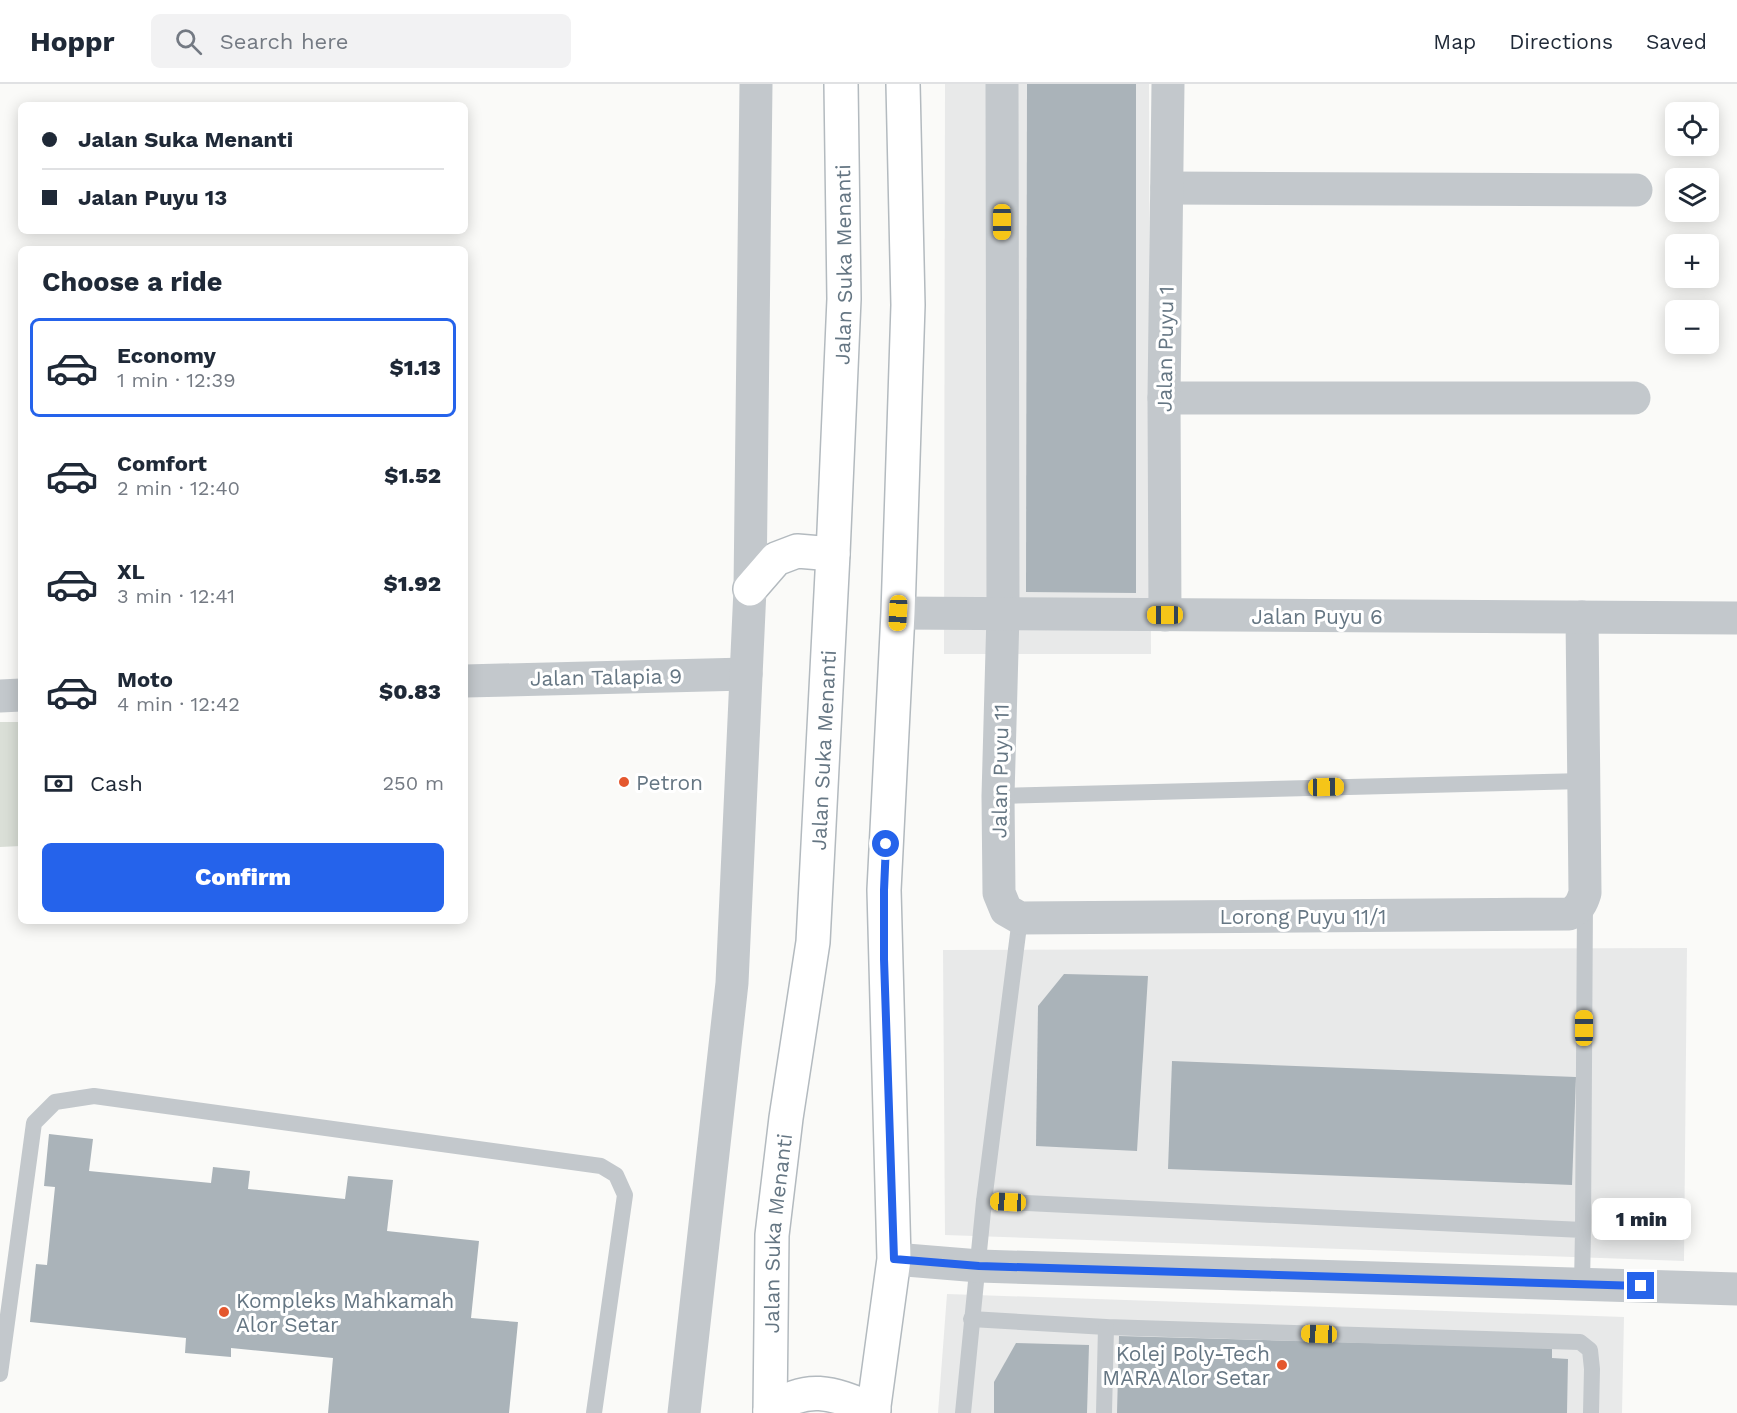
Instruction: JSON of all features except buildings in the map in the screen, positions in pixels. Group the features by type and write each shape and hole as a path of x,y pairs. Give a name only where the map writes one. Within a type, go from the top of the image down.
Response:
{"main road":[{"name":"Jalan Suka Menanti","path":"770,1412 772,1235 786,1118 813,942 844,299 841,84"},
{"path":"770,1412 781,1402 795,1396 824,1392 839,1395 874,1412 894,1259 884,890 898,613 908,305 903,84"},
{"path":"750,589 776,559 797,551 833,554"}],"street":[{"path":"684,1413 732,983 750,589 756,84"},
{"name":"Jalan Puyu 11","path":"1002,84 1003,614 998,795 999,893 1006,910 1020,918"},
{"name":"Jalan Puyu 1","path":"1165,615 1164,398 1168,84"},
{"path":"1167,188 1636,190"},
{"path":"1164,398 1634,398"},
{"name":"Jalan Puyu 6","path":"898,613 1737,618"},
{"path":"1581,617 1584,898"},
{"name":"Jalan Talapia 9","path":"468,681 746,674"},
{"path":"0,696 18,695"},
{"name":"Lorong Puyu 11/1","path":"1020,918 1569,914 1576,910 1584,898"},
{"path":"894,1259 979,1266 1737,1289"}],"lane":[{"path":"998,795 1583,781"},
{"path":"1581,1285 1584,898"},
{"path":"963,1413 984,1201 1020,918"},
{"path":"0,1374 34,1123 55,1102 94,1096 602,1166 616,1175 625,1195 594,1413"},
{"path":"984,1201 1583,1230"},
{"path":"971,1319 1106,1327 1580,1342 1590,1350 1591,1413"},
{"path":"1104,1413 1106,1327"}],"shaded area":[{"path":"945,84 1149,84 1151,654 944,654"},
{"path":"0,722 18,722 18,846 0,847"},
{"path":"1687,948 1684,1261 945,1235 943,950"},
{"name":"Kolej Poly-Tech MARA Alor Setar","path":"947,1294 1624,1317 1622,1413 938,1413"}],"place":[{"name":"Petron","path":"624,782"},
{"name":"Kompleks Mahkamah Alor Setar","path":"224,1312"},
{"name":"Kolej Poly-Tech MARA Alor Setar","path":"1282,1365"}],"route":[{"path":"886,844 884,959 894,1259 979,1266 1641,1286"}]}
